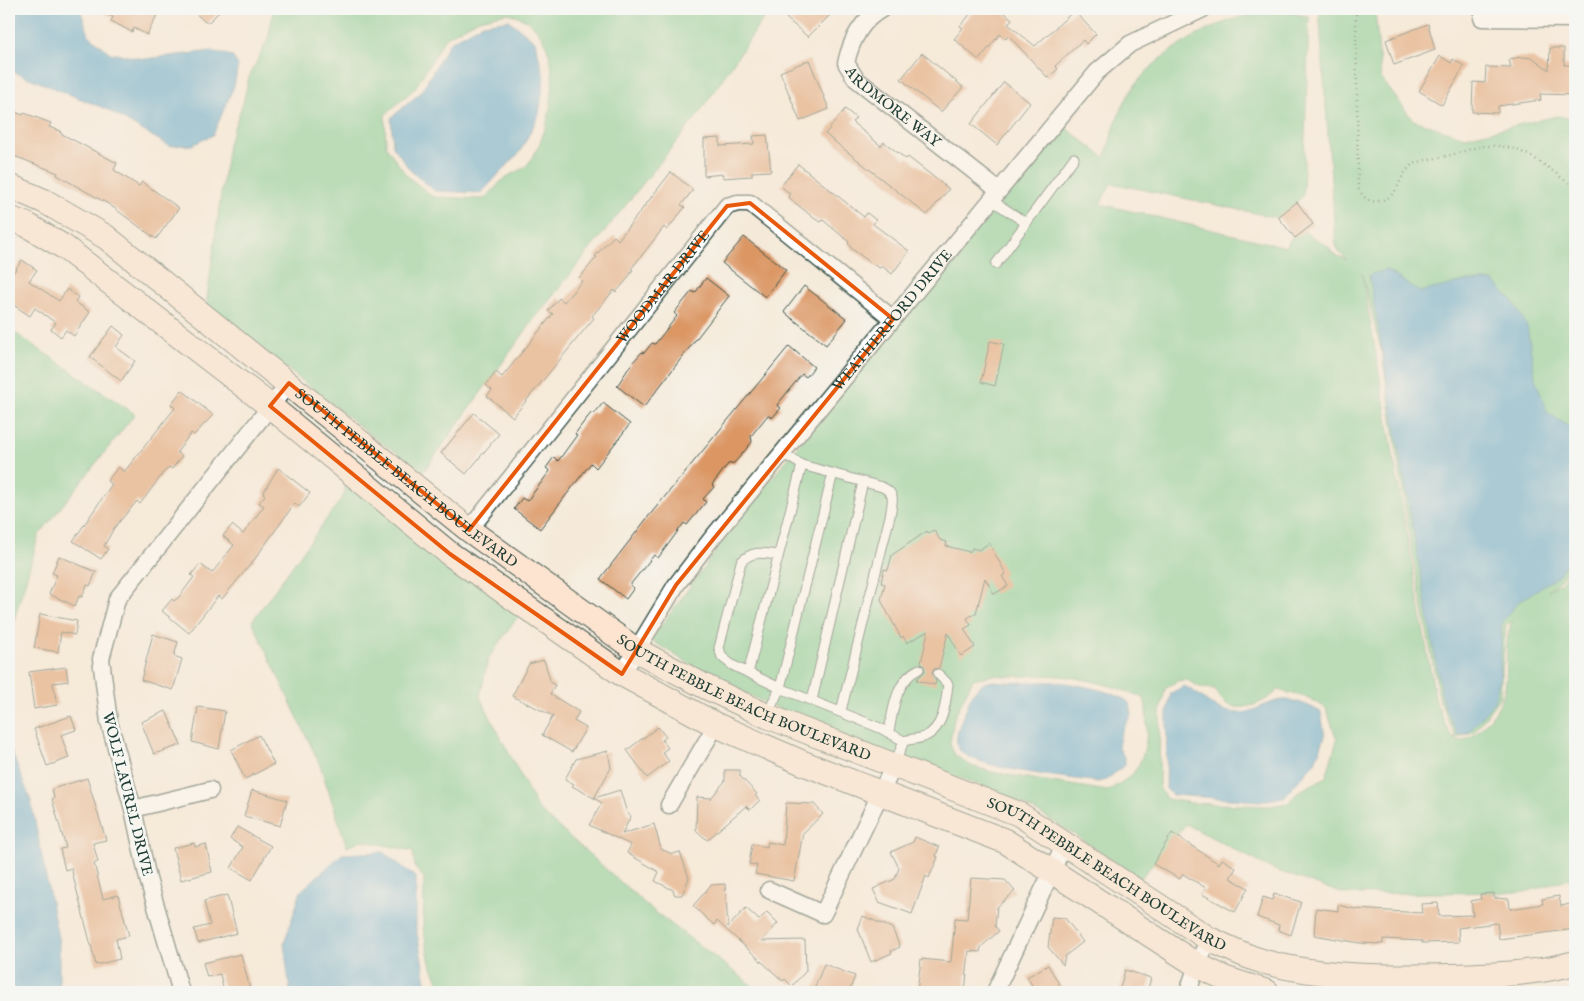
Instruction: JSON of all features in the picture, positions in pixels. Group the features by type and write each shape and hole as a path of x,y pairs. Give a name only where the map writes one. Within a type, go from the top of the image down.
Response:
{"street":[{"name":"ARDMORE WAY","path":"882,9 870,16 850,44 846,63 856,79 994,194"},
{"name":"WEATHERFORD DRIVE","path":"622,674 676,585 994,194 1097,72 1130,44 1203,9"},
{"path":"1482,18 1575,19"},
{"name":"SOUTH PEBBLE BEACH BOULEVARD","path":"9,186 59,209 106,237 469,530 636,650 706,687 767,716 1019,814 1209,938 1236,952 1265,962 1318,972 1407,977 1493,974 1575,963"},
{"name":"WOODMAR DRIVE","path":"469,530 727,206 738,203 750,203 893,319"},
{"name":"SOUTH PEBBLE BEACH BOULEVARD","path":"9,218 27,225 64,246 270,406 450,554 622,674 716,725 803,763 1005,841 1197,965 1226,979 1268,992"},
{"name":"WOLF LAUREL DRIVE","path":"181,992 148,879 134,809 108,722 101,659 117,599 289,383"},
{"path":"669,805 716,725"},
{"path":"769,890 823,914 894,765"},
{"path":"134,809 210,790"},
{"path":"995,992 1064,845"},
{"path":"1188,992 1209,938"}],"lane":[{"path":"996,264 1074,158"},
{"path":"994,194 1026,223"},
{"path":"782,453 802,465 890,490 893,496 890,516 842,711"},
{"path":"748,673 777,555 802,465"},
{"path":"767,716 780,688 832,473"},
{"path":"812,700 864,482"},
{"path":"777,555 757,552 747,556 741,562 719,648 722,657 732,665 780,688 842,711 904,740 924,737 934,730 946,708 948,684 938,674"},
{"path":"889,732 893,708 901,688 909,674 919,669"},
{"path":"894,765 904,740"}],"path":[{"path":"1356,9 1358,188 1363,198 1373,202 1384,200 1394,194 1403,177 1414,164 1487,146 1509,146 1528,154 1575,188"}],"highlighted area":[{"path":"750,203 893,319 676,585 622,674 450,554 270,406 289,383 469,530 727,206"}],"green space":[{"path":"274,9 770,9 698,115 532,322 424,471 376,439 206,305 228,144 243,103 249,77 268,39","holes":["507,13 527,21 541,36 549,56 552,78 551,102 546,126 538,147 526,166 505,178 483,199 433,197 406,175 386,146 385,115 415,88 445,38 479,19"]},
{"path":"1319,9 1375,9 1381,78 1413,120 1465,137 1557,116 1575,119 1575,556 1562,578 1547,591 1563,581 1575,563 1575,877 1525,892 1344,894 1272,869 1186,824 1140,879 1082,840 1022,804 980,785 883,753 794,716 706,673 651,640 749,506 1062,125 1105,158 1113,129 1130,92 1162,58 1195,36 1231,20 1267,11 1309,16 1303,196 1279,218 1111,183 1100,204 1286,247 1298,228 1329,247 1332,253 1347,260 1336,249","holes":["1362,274 1382,354 1411,546 1440,702 1456,738 1475,731 1500,697 1506,625 1512,621 1508,635 1505,685 1502,698 1496,711 1485,724 1471,737 1460,741 1451,737 1436,703","993,675 1069,677 1102,684 1144,698 1147,727 1145,747 1138,765 1131,776 1108,791 996,773 971,766 955,755 950,744 954,718 973,679","1187,680 1202,688 1215,689 1223,701 1233,706 1247,707 1254,705 1268,699 1278,690 1309,698 1326,708 1337,740 1326,777 1298,792 1288,803 1269,806 1191,803 1167,799 1159,789 1160,712 1165,689 1177,681"]},
{"path":"9,329 135,414 39,535 9,637"},
{"path":"349,482 519,615 488,659 480,697 538,809 650,908 761,992 443,992 430,963 423,928 424,878 415,868 413,851 361,840 347,847 320,765 252,621 345,494 344,486"}],"water":[{"path":"9,9 80,9 89,35 110,53 145,59 211,51 232,56 238,65 234,86 213,135 192,145 169,146 106,109 9,70"},
{"path":"509,20 535,41 544,77 539,115 520,152 481,193 435,191 410,170 393,146 391,118 421,92 450,42 483,24"},
{"path":"1386,270 1420,292 1467,281 1493,281 1512,300 1527,326 1535,377 1547,412 1575,431 1575,549 1558,576 1518,602 1502,622 1500,678 1494,702 1469,732 1458,735 1443,703 1369,275"},
{"path":"994,681 1064,683 1094,689 1123,698 1129,703 1132,713 1121,733 1118,746 1125,759 1125,765 1106,780 1098,782 1021,771 978,760 964,753 957,745 957,737 969,701 978,687"},
{"path":"1184,686 1217,708 1230,712 1244,713 1270,703 1288,700 1300,702 1321,712 1325,737 1315,762 1284,797 1260,801 1172,795 1166,789 1167,713 1171,693"},
{"path":"9,745 31,801 59,943 59,992 9,992"},
{"path":"383,852 416,877 416,928 428,992 290,992 284,943 301,891 342,854"}],"building":[{"path":"94,9 160,9 147,35 134,28 132,32 111,21 113,17"},
{"path":"191,9 222,9 209,22 205,22"},
{"path":"794,9 825,9 831,14 808,37 786,18"},
{"path":"975,9 1000,9 1012,19 1008,24 1035,46 1074,11 1096,34 1086,44 1083,40 1055,66 1058,69 1048,78 1008,35 1006,39 1000,34 979,60 954,39 963,28 960,26"},
{"path":"1428,24 1435,50 1394,65 1386,40"},
{"path":"1550,48 1564,48 1564,65 1571,65 1571,72 1575,72 1575,95 1540,94 1541,100 1498,106 1498,113 1472,112 1473,82 1485,83 1486,67 1511,68 1509,59 1522,57 1533,58 1549,70"},
{"path":"922,53 963,87 941,112 901,79"},
{"path":"1440,56 1451,63 1453,59 1464,66 1442,105 1419,91"},
{"path":"809,60 829,109 800,121 780,72"},
{"path":"1004,82 1030,103 997,145 971,124"},
{"path":"845,109 856,118 852,122 881,146 884,142 906,159 908,157 949,189 927,215 825,134"},
{"path":"9,110 23,115 24,113 51,123 49,127 61,131 60,133 117,163 114,170 139,186 142,182 179,208 156,239 110,205 57,175 58,173 9,154"},
{"path":"767,135 771,171 752,172 752,176 723,178 723,174 704,176 704,139 720,138 720,146 754,144 753,136"},
{"path":"798,164 864,217 867,213 876,220 873,224 909,251 892,274 882,266 880,268 874,265 852,249 849,242 823,220 821,222 815,219 788,196 790,194 781,186"},
{"path":"671,172 693,190 681,205 685,207 667,230 664,227 631,269 633,270 625,282 616,292 614,290 592,316 594,318 513,417 487,396 492,390 486,385 496,372 502,377 553,314 548,311 559,298 564,302 582,281 579,278 597,257 595,256 614,236 618,240"},
{"path":"1297,202 1313,224 1295,238 1278,217"},
{"path":"744,237 786,270 765,297 722,263"},
{"path":"22,260 37,270 29,281 59,301 67,289 78,297 75,302 90,312 74,336 66,330 61,337 51,329 56,323 35,308 30,316 9,302 9,279"},
{"path":"706,278 729,296 644,407 617,386 632,363 652,343 655,344 677,316 674,313 692,291 695,293"},
{"path":"804,286 847,319 826,345 784,312"},
{"path":"113,326 124,335 116,347 135,361 121,381 90,357"},
{"path":"990,341 1004,344 995,386 981,382"},
{"path":"789,346 814,367 806,377 802,374 777,405 781,408 772,418 768,415 751,436 752,442 734,463 728,464 712,485 714,487 703,499 706,502 687,525 684,523 658,558 654,555 630,585 634,588 626,599 600,579 648,517"},
{"path":"182,390 213,415 194,435 191,433 177,452 182,456 172,469 169,467 164,472 140,504 137,501 114,528 104,546 108,549 101,559 73,541 112,484 107,481 118,467 124,472 175,408 171,404"},
{"path":"603,403 630,424 596,468 591,463 540,529 514,509 522,498 527,501 550,471 546,468 554,457 558,461 577,435 575,434 583,423"},
{"path":"474,413 499,434 466,474 441,453"},
{"path":"278,468 310,493 299,507 295,503 254,560 222,599 218,596 189,633 162,611 172,599 174,601 179,597 194,577 191,575 200,564 212,573 234,545 223,536 232,525 243,534 264,506 259,503"},
{"path":"934,530 940,540 947,542 946,546 970,552 972,548 979,550 989,543 1006,574 1002,576 1008,586 994,594 985,578 976,613 967,618 971,625 964,629 975,647 961,656 948,633 939,668 934,669 932,673 936,681 935,685 916,680 925,671 921,663 928,631 907,643 903,636 901,638 881,600 885,584 881,583 884,569 888,570 892,555 927,531 928,533"},
{"path":"59,556 96,572 90,586 87,585 82,597 79,596 75,606 49,594 57,575 52,573"},
{"path":"40,614 77,621 75,635 61,632 58,652 34,648"},
{"path":"153,634 178,642 174,656 182,659 173,690 141,680"},
{"path":"544,660 551,683 555,685 550,694 579,712 574,721 586,728 572,752 542,735 553,716 512,696 529,664"},
{"path":"66,667 68,681 53,683 57,705 34,709 29,672"},
{"path":"198,707 225,711 219,749 192,742"},
{"path":"166,711 181,745 154,754 141,722"},
{"path":"71,716 76,730 61,735 69,758 47,766 34,729"},
{"path":"658,727 666,737 662,740 668,748 662,752 669,761 647,778 627,750"},
{"path":"259,735 274,764 245,779 231,750"},
{"path":"608,751 611,768 594,798 572,786 574,784 565,779 576,759"},
{"path":"725,770 740,770 740,776 757,794 755,796 760,800 750,810 746,806 707,840 696,830 697,797 711,798 725,781"},
{"path":"87,778 106,840 93,843 98,862 94,863 103,899 118,895 129,936 116,939 120,959 96,965 71,868 65,870 60,849 66,848 52,799 54,798 52,789"},
{"path":"252,790 287,800 280,826 244,816"},
{"path":"620,790 627,813 631,816 622,834 654,824 661,849 672,854 680,852 689,878 682,895 675,895 673,890 655,881 659,872 627,853 631,845 589,825 602,803 594,798"},
{"path":"786,803 814,804 823,814 803,833 794,881 755,874 757,865 749,864 752,844 767,847 768,842 783,845"},
{"path":"237,827 271,846 252,880 231,868 243,847 230,839"},
{"path":"1172,833 1219,864 1222,859 1236,868 1230,878 1248,888 1235,912 1202,894 1206,888 1183,874 1180,879 1153,864"},
{"path":"915,837 939,847 936,856 938,857 929,878 926,876 912,914 879,902 873,889 895,879 899,868 891,852 913,842"},
{"path":"194,843 195,847 206,844 212,872 181,880 173,848"},
{"path":"971,878 1005,880 1015,891 997,907 995,926 999,931 981,947 980,952 969,951 965,992 917,992 921,959 951,962 955,918 967,919"},
{"path":"725,884 728,927 746,908 759,920 767,912 778,923 762,941 805,940 806,971 792,986 785,979 783,981 717,921 714,925 693,906 711,885"},
{"path":"1494,893 1494,898 1509,899 1510,909 1543,904 1542,899 1559,896 1561,906 1575,903 1575,929 1499,939 1497,923 1458,928 1459,942 1422,943 1422,941 1383,939 1383,944 1360,943 1314,935 1316,908 1338,911 1338,905 1355,909 1422,913 1421,904 1438,903 1439,916 1473,915 1471,901 1481,899 1480,894"},
{"path":"1274,894 1301,902 1291,935 1278,930 1279,925 1257,917 1263,897 1272,900"},
{"path":"227,895 237,933 198,943 194,929 210,925 204,901"},
{"path":"863,916 892,928 900,947 891,951 892,953 871,962 858,929"},
{"path":"1052,917 1065,918 1083,942 1065,956 1063,965 1048,947"},
{"path":"241,954 250,989 224,992 220,974 207,977 203,963"},
{"path":"824,964 855,976 849,992 813,992"},
{"path":"1048,965 1064,992 1036,992 1027,977"},
{"path":"1125,970 1151,978 1148,989 1143,988 1141,992 1119,992"}]}
